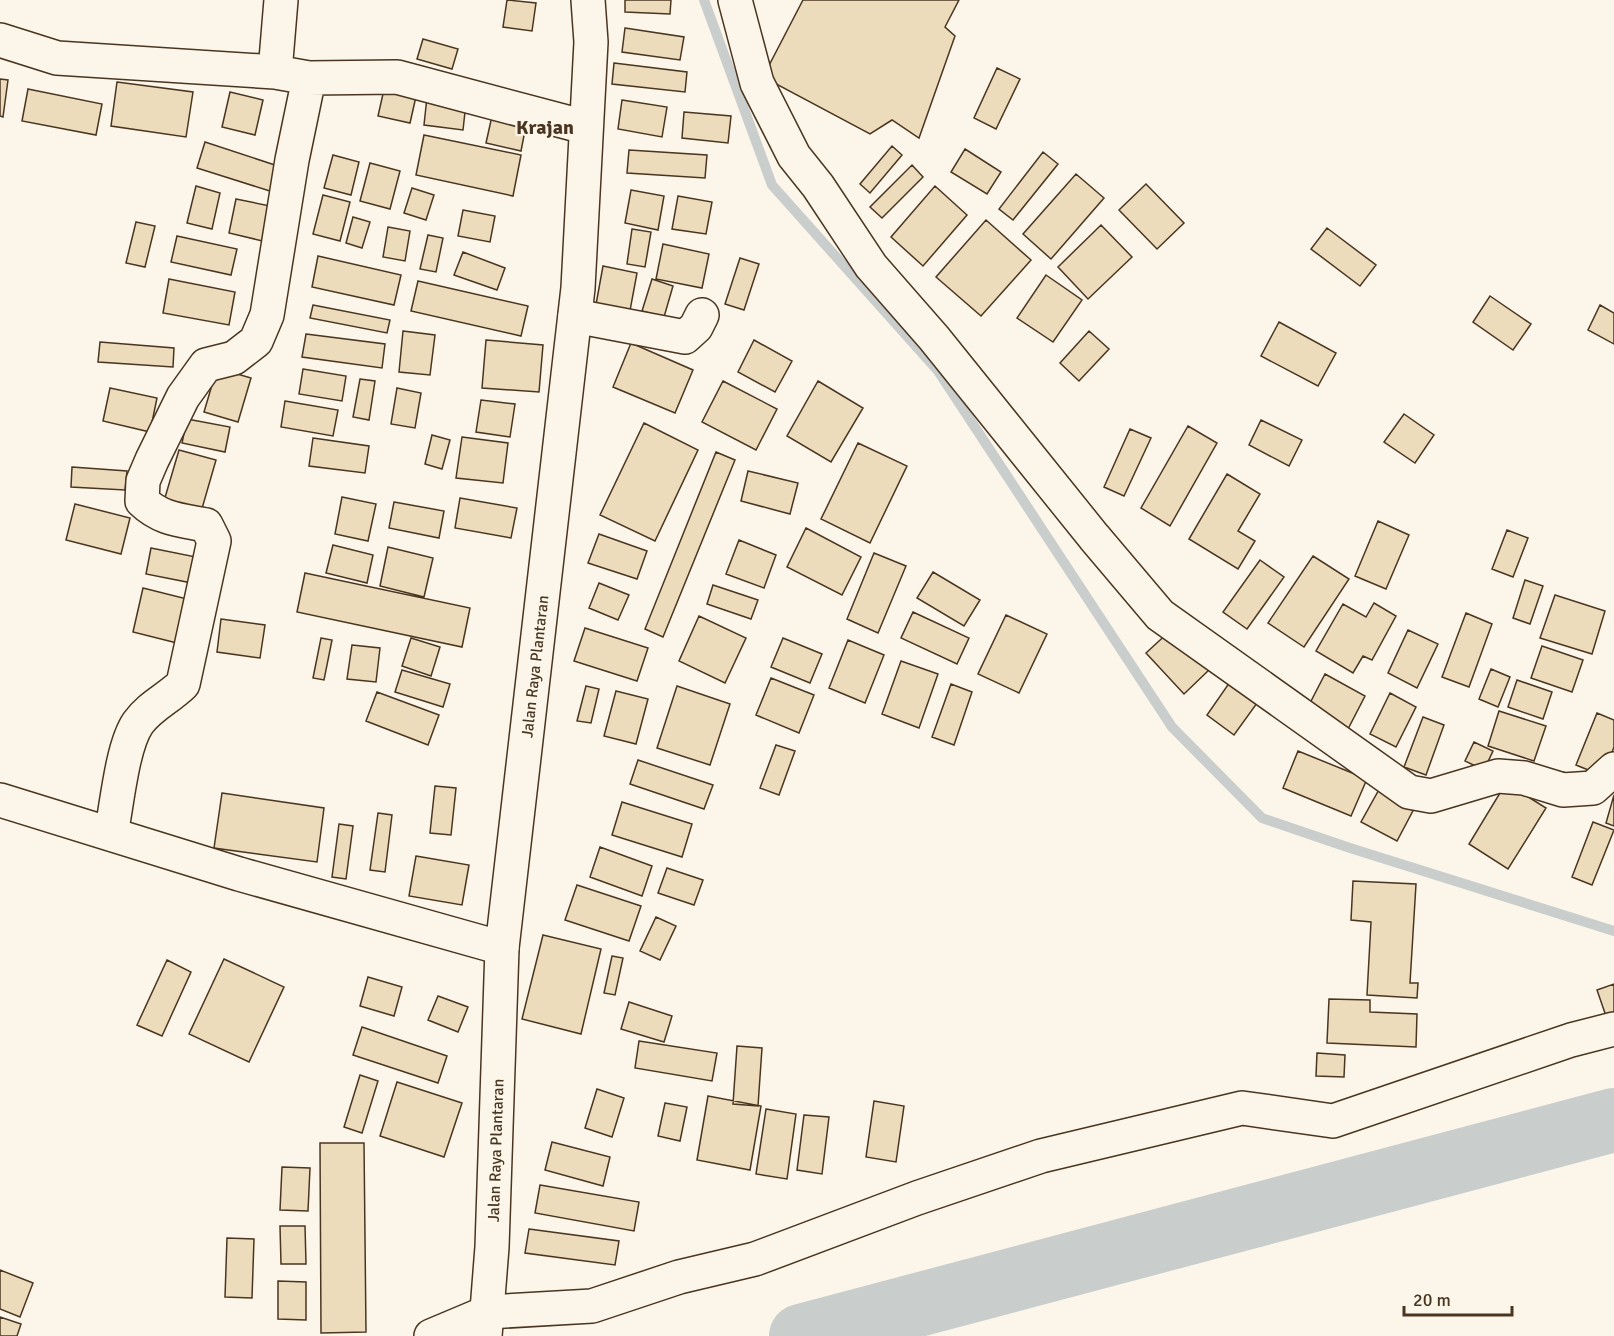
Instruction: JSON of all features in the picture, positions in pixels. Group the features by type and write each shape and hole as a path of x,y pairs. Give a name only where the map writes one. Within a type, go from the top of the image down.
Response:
{"street":[{"path":"275,72 281,0"},
{"name":"Jalan Raya Plantaran","path":"486,1327 492,1247 502,948 575,316 587,140 585,127 591,42 588,0"},
{"path":"735,0 758,83 794,156 818,186 871,266 934,338 1094,537 1160,615 1409,792 1431,796 1498,776 1524,778 1563,790 1593,788 1614,769"},
{"path":"0,40 57,58 275,72 309,78 397,77 585,127"},
{"path":"111,834 127,750 138,723 157,704 171,696 183,684 214,541 207,525 153,512 142,501 143,481 183,397 206,365 234,358 256,341 267,315 292,160 309,78"},
{"path":"575,316 685,337 691,334 702,315"},
{"path":"0,800 239,874 502,948"},
{"path":"431,1336 592,1306 679,1277 755,1259 917,1198 1041,1156 1242,1108 1333,1121 1571,1040 1614,1029"}],"building":[{"path":"507,0 536,3 532,31 503,27"},
{"path":"625,0 671,0 670,14 625,12"},
{"path":"803,0 959,0 945,27 955,36 919,138 892,120 870,134 763,77"},
{"path":"625,28 684,37 680,60 622,52"},
{"path":"423,39 458,49 452,69 417,59"},
{"path":"614,63 687,72 685,92 612,84"},
{"path":"997,68 1020,79 996,129 974,118"},
{"path":"0,79 8,80 3,117 0,116"},
{"path":"117,82 193,92 186,137 111,126"},
{"path":"385,85 417,92 410,123 378,116"},
{"path":"28,89 102,104 96,135 22,121"},
{"path":"230,92 263,100 255,135 222,127"},
{"path":"427,97 466,103 463,130 424,125"},
{"path":"622,100 667,107 662,137 618,129"},
{"path":"494,107 528,115 521,151 486,143"},
{"path":"684,112 731,116 728,143 682,138"},
{"path":"424,135 521,155 513,196 416,175"},
{"path":"205,142 281,167 273,192 197,168"},
{"path":"892,146 902,155 870,193 860,184"},
{"path":"965,149 1001,172 987,194 951,172"},
{"path":"629,150 707,155 705,178 627,173"},
{"path":"1043,152 1058,164 1013,220 999,209"},
{"path":"333,155 359,162 351,195 324,188"},
{"path":"370,163 400,171 390,209 360,201"},
{"path":"912,165 923,177 882,218 870,207"},
{"path":"1076,174 1104,198 1051,259 1023,234"},
{"path":"1146,184 1184,223 1157,249 1119,210"},
{"path":"196,186 220,193 212,229 187,223"},
{"path":"935,186 967,215 923,266 891,237"},
{"path":"412,188 434,195 426,220 404,213"},
{"path":"631,190 664,196 658,230 625,223"},
{"path":"323,195 350,202 340,241 313,234"},
{"path":"678,196 712,202 706,234 672,229"},
{"path":"236,199 275,207 267,242 229,233"},
{"path":"463,210 495,216 490,242 458,236"},
{"path":"353,217 370,222 362,248 346,243"},
{"path":"986,220 1031,260 981,316 936,277"},
{"path":"136,222 155,226 145,267 126,263"},
{"path":"1101,225 1132,257 1088,299 1058,267"},
{"path":"388,227 410,231 405,261 383,257"},
{"path":"1327,228 1376,265 1360,286 1311,249"},
{"path":"632,229 651,232 645,267 627,264"},
{"path":"428,235 443,238 436,272 420,269"},
{"path":"177,236 237,249 231,275 171,262"},
{"path":"663,244 709,254 702,288 656,279"},
{"path":"463,252 505,268 497,290 454,275"},
{"path":"318,256 401,275 394,305 312,287"},
{"path":"740,258 759,264 744,310 725,304"},
{"path":"603,266 637,273 629,316 595,310"},
{"path":"1046,275 1082,300 1053,342 1017,318"},
{"path":"169,279 235,292 229,325 163,313"},
{"path":"652,279 673,286 664,317 642,311"},
{"path":"418,281 528,306 521,336 411,311"},
{"path":"1490,296 1531,324 1513,350 1473,322"},
{"path":"313,305 390,320 387,333 310,318"},
{"path":"1600,305 1614,313 1614,344 1588,330"},
{"path":"1279,322 1336,353 1318,386 1261,356"},
{"path":"403,331 435,335 430,375 399,372"},
{"path":"1089,331 1109,349 1079,381 1060,363"},
{"path":"306,334 385,344 382,368 302,357"},
{"path":"486,340 543,345 539,392 482,388"},
{"path":"754,340 792,361 775,392 738,372"},
{"path":"100,342 174,348 173,367 98,362"},
{"path":"631,343 693,370 675,413 613,387"},
{"path":"217,368 251,378 238,422 204,412"},
{"path":"303,369 346,376 342,401 299,394"},
{"path":"360,379 375,381 369,420 353,417"},
{"path":"723,381 777,409 756,450 702,422"},
{"path":"818,381 863,408 831,462 787,436"},
{"path":"110,388 157,398 150,432 103,421"},
{"path":"397,388 421,393 415,428 391,424"},
{"path":"481,400 515,404 510,437 476,432"},
{"path":"285,401 338,410 333,436 281,427"},
{"path":"1404,414 1434,435 1415,463 1384,442"},
{"path":"187,419 230,427 225,452 182,443"},
{"path":"1261,420 1302,440 1289,466 1249,445"},
{"path":"644,423 698,450 655,541 600,515"},
{"path":"1188,426 1217,443 1170,526 1141,508"},
{"path":"1130,429 1151,438 1124,496 1104,487"},
{"path":"432,435 450,440 442,469 425,464"},
{"path":"462,437 508,443 503,483 456,478"},
{"path":"313,438 369,446 365,473 309,466"},
{"path":"858,443 907,466 870,543 821,519"},
{"path":"179,450 216,460 201,512 164,501"},
{"path":"716,452 735,460 663,637 645,629"},
{"path":"72,467 127,471 125,490 71,487"},
{"path":"748,471 798,483 790,514 741,501"},
{"path":"1227,474 1260,494 1238,531 1255,541 1238,569 1189,539"},
{"path":"342,497 376,504 368,541 335,534"},
{"path":"460,498 517,508 511,538 455,528"},
{"path":"394,502 444,511 439,538 389,528"},
{"path":"75,504 130,518 121,554 66,540"},
{"path":"1378,521 1409,535 1386,589 1355,576"},
{"path":"806,528 861,557 842,595 787,567"},
{"path":"1507,530 1528,538 1513,577 1492,569"},
{"path":"599,534 647,551 637,579 588,563"},
{"path":"739,540 776,555 764,588 726,574"},
{"path":"333,545 373,555 367,583 326,573"},
{"path":"388,547 433,558 424,597 380,586"},
{"path":"151,548 196,557 192,583 146,574"},
{"path":"874,553 906,566 878,633 847,619"},
{"path":"1313,556 1349,579 1304,647 1268,623"},
{"path":"1260,560 1284,577 1247,629 1223,612"},
{"path":"933,572 980,600 964,626 917,598"},
{"path":"305,573 470,608 462,647 297,612"},
{"path":"1525,580 1543,586 1530,624 1513,618"},
{"path":"599,583 629,595 618,620 589,608"},
{"path":"713,585 758,600 751,619 707,604"},
{"path":"143,588 195,601 185,645 133,632"},
{"path":"1555,595 1605,611 1592,654 1540,638"},
{"path":"1374,603 1396,616 1372,660 1363,656 1353,673 1316,651 1343,604 1366,617"},
{"path":"913,612 969,638 957,664 901,638"},
{"path":"1466,613 1492,624 1469,687 1442,677"},
{"path":"1006,615 1047,634 1019,693 978,674"},
{"path":"699,616 746,638 725,683 679,661"},
{"path":"221,619 265,625 260,658 217,652"},
{"path":"585,628 648,648 637,681 574,661"},
{"path":"1172,629 1210,669 1184,694 1146,653"},
{"path":"1408,630 1438,644 1417,688 1388,673"},
{"path":"321,638 332,640 324,680 313,678"},
{"path":"411,638 440,647 431,676 402,666"},
{"path":"783,638 822,654 810,683 771,667"},
{"path":"848,640 884,655 865,703 829,688"},
{"path":"352,645 380,648 376,682 347,679"},
{"path":"1542,646 1583,660 1572,692 1531,678"},
{"path":"901,661 938,674 919,728 882,714"},
{"path":"1491,669 1510,677 1498,707 1479,699"},
{"path":"402,670 450,684 443,707 395,692"},
{"path":"1325,674 1365,696 1348,729 1308,707"},
{"path":"771,678 814,695 799,733 756,715"},
{"path":"1232,679 1260,699 1234,735 1207,715"},
{"path":"1517,680 1552,692 1543,719 1508,707"},
{"path":"951,684 972,692 954,745 932,737"},
{"path":"586,686 599,689 591,723 577,721"},
{"path":"677,686 730,704 710,765 657,748"},
{"path":"616,691 648,699 636,744 604,736"},
{"path":"377,692 439,715 428,745 366,721"},
{"path":"1390,693 1416,707 1396,747 1370,734"},
{"path":"1499,711 1546,726 1534,761 1488,746"},
{"path":"1597,713 1614,720 1614,747 1603,776 1576,765"},
{"path":"1423,717 1444,725 1426,775 1404,767"},
{"path":"1474,742 1493,751 1484,770 1465,761"},
{"path":"776,745 795,751 779,795 760,788"},
{"path":"1298,751 1367,779 1351,816 1283,788"},
{"path":"638,760 713,785 704,809 630,784"},
{"path":"1506,783 1546,808 1508,869 1469,844"},
{"path":"435,786 456,788 451,835 430,833"},
{"path":"1381,786 1416,805 1397,841 1361,822"},
{"path":"222,793 324,808 317,862 214,848"},
{"path":"1614,795 1614,826 1606,823"},
{"path":"622,802 692,824 682,857 612,835"},
{"path":"378,813 392,815 385,872 370,870"},
{"path":"1593,822 1614,830 1592,885 1572,877"},
{"path":"339,824 353,826 346,879 332,877"},
{"path":"600,847 652,866 642,896 590,877"},
{"path":"416,856 469,865 462,905 409,896"},
{"path":"667,868 703,880 694,905 658,893"},
{"path":"1353,881 1416,884 1410,983 1418,983 1417,998 1367,995 1371,922 1351,920"},
{"path":"577,885 641,906 629,941 565,920"},
{"path":"656,917 676,926 660,960 640,951"},
{"path":"543,935 601,949 581,1034 522,1019"},
{"path":"612,956 623,958 615,995 604,993"},
{"path":"224,959 284,987 249,1062 189,1034"},
{"path":"167,960 191,972 162,1036 137,1025"},
{"path":"368,977 402,987 394,1016 360,1006"},
{"path":"1614,984 1614,1014 1606,1016 1597,990"},
{"path":"438,996 468,1007 458,1032 428,1020"},
{"path":"1329,999 1370,1000 1370,1012 1417,1014 1416,1047 1327,1043"},
{"path":"629,1002 672,1016 664,1042 621,1029"},
{"path":"362,1027 447,1056 438,1083 353,1055"},
{"path":"639,1041 717,1053 712,1081 635,1068"},
{"path":"737,1046 762,1048 758,1106 733,1104"},
{"path":"1317,1053 1345,1055 1344,1077 1316,1076"},
{"path":"360,1075 378,1081 362,1133 344,1127"},
{"path":"397,1082 462,1103 444,1157 380,1136"},
{"path":"597,1089 624,1098 612,1137 585,1128"},
{"path":"708,1096 761,1106 750,1170 697,1160"},
{"path":"874,1101 904,1106 896,1162 866,1157"},
{"path":"665,1103 687,1107 680,1141 658,1136"},
{"path":"766,1109 796,1114 787,1179 756,1174"},
{"path":"804,1115 829,1117 822,1174 797,1170"},
{"path":"552,1142 610,1157 603,1186 545,1170"},
{"path":"320,1143 364,1143 366,1332 321,1333"},
{"path":"282,1167 310,1168 308,1211 280,1210"},
{"path":"540,1185 639,1202 634,1231 535,1213"},
{"path":"280,1226 305,1226 306,1264 281,1264"},
{"path":"529,1229 619,1241 615,1265 525,1253"},
{"path":"227,1238 254,1239 252,1298 225,1297"},
{"path":"0,1270 33,1283 20,1317 0,1309"},
{"path":"278,1281 306,1282 306,1320 278,1319"},
{"path":"0,1317 21,1324 17,1336 0,1336"}],"waterway":[{"path":"704,0 772,185 938,371 1172,727 1262,818 1614,931"},
{"path":"801,1336 1614,1120"}],"district":[{"name":"Krajan","path":"545,127"}]}
